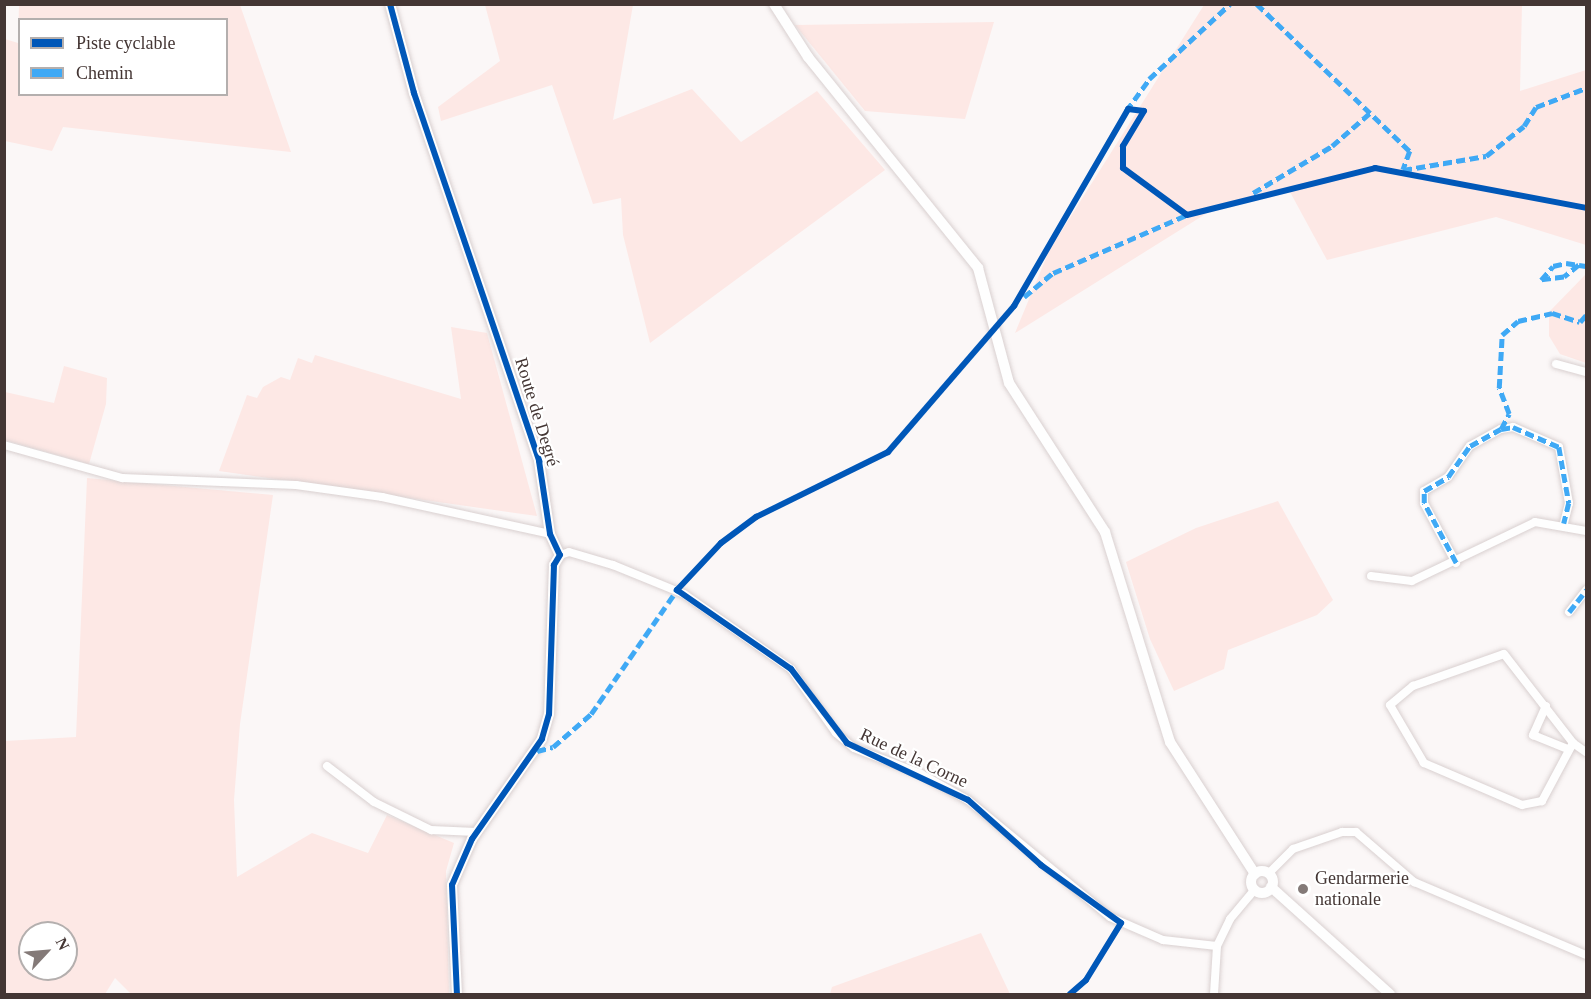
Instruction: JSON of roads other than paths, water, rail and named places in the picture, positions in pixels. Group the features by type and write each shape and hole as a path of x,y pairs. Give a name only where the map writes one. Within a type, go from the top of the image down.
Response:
{"street":[{"name":"Route de Degré","path":"390,4 414,93 539,461 550,534 560,555"},
{"path":"774,4 808,57 978,268 991,301 1006,374 1019,404 1087,498 1105,532 1170,742 1255,874 1255,890"},
{"path":"1556,364 1587,372"},
{"path":"1456,563 1424,503 1424,492 1448,477 1470,446 1501,429 1514,427 1559,447 1569,503 1564,523"},
{"path":"4,445 122,478 296,485 382,496 550,534"},
{"path":"1371,576 1412,581 1456,563 1524,525 1564,523 1587,531"},
{"name":"Rue de la Corne","path":"560,555 569,552 613,565 684,594 791,669 836,733 854,748 921,774 968,800 1110,917 1163,939 1217,946"},
{"path":"457,994 452,885 476,832 542,739 549,714 554,565 560,555"},
{"path":"1569,612 1587,590"},
{"path":"1499,653 1509,657 1546,706 1570,746 1542,801 1522,805 1424,763 1390,705 1413,686 1499,653"},
{"path":"1546,706 1533,735 1587,752"},
{"path":"327,766 374,802 432,830 476,832"},
{"path":"1255,874 1269,873 1293,849 1337,833 1356,832 1414,882 1587,955"},
{"path":"1269,873 1271,887 1390,994"},
{"path":"1214,994 1217,946 1230,920 1255,890 1271,887"}],"place":[{"name":"Gendarmerie nationale","path":"1303,889"}]}
